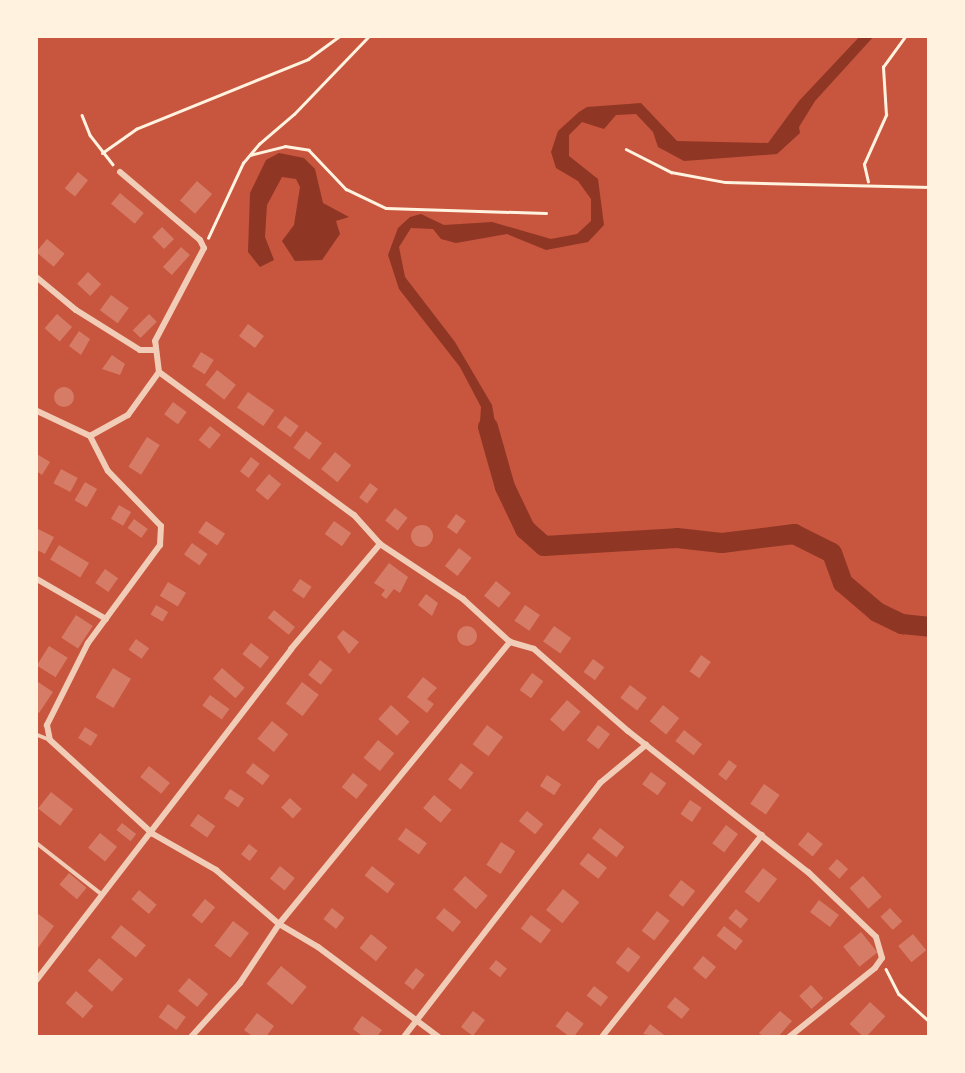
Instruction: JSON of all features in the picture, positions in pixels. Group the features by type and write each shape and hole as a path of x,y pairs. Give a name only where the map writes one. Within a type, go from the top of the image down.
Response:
{"street":[{"path":"120,172 200,240 204,248 161,328 154,350 160,372 354,514 380,544 463,599 510,642 534,649 646,745 762,835 876,937 882,958 788,1038"},
{"path":"35,276 140,350 154,350"},
{"path":"90,436 128,415 160,372"},
{"path":"35,410 90,436 108,470 161,526 160,545 88,643 47,725 50,740 153,834 216,870 279,924 440,1038"},
{"path":"35,982 101,894 153,834 291,650 380,544"},
{"path":"35,578 106,619"},
{"path":"190,1038 240,983 279,924 510,642"},
{"path":"404,1038 600,783 646,745"},
{"path":"602,1038 762,835"}],"lane":[{"path":"35,734 50,740"},
{"path":"35,842 101,894"}],"path":[{"path":"102,153 136,129 308,59 341,35"},
{"path":"204,248 250,155 370,35"},
{"path":"869,184 864,164 886,115 883,67 906,35"},
{"path":"82,115 102,153 120,172"},
{"path":"250,155 285,146 309,150 346,189 386,208 546,213"},
{"path":"626,149 672,172 724,182 930,187"},
{"path":"882,958 899,994 930,1022"}],"shaded area":[{"path":"861,35 875,35 815,101 799,127 800,133 777,154 684,161 658,147 653,132 636,114 616,115 604,129 582,122 569,135 569,156 598,179 604,225 588,242 546,250 507,234 456,243 441,239 433,229 411,228 399,247 405,277 455,342 492,405 500,451 491,455 480,422 481,407 460,367 399,289 388,255 398,228 410,217 421,214 444,225 492,222 551,239 577,234 591,221 591,199 578,181 556,168 551,152 558,131 579,112 587,107 641,103 677,141 768,143 799,101"},
{"path":"279,153 304,158 315,169 323,203 349,217 336,221 340,234 322,260 295,261 282,241 294,225 300,187 296,179 282,177 267,205 265,237 274,260 260,267 248,252 250,193 266,160"}],"building":[{"path":"78,172 88,180 75,197 65,188"},
{"path":"197,181 212,194 195,214 180,201"},
{"path":"120,193 144,213 135,224 111,204"},
{"path":"162,227 174,239 164,249 152,237"},
{"path":"47,239 65,254 54,267 36,252"},
{"path":"181,247 190,255 172,275 163,267"},
{"path":"88,272 101,284 90,296 77,284"},
{"path":"111,295 129,308 118,323 100,310"},
{"path":"57,314 72,327 60,341 45,328"},
{"path":"149,314 157,322 141,338 133,330"},
{"path":"248,324 264,336 255,348 239,336"},
{"path":"79,331 90,339 81,355 69,346"},
{"path":"201,352 214,360 205,374 192,366"},
{"path":"112,355 125,364 120,375 102,369"},
{"path":"217,370 236,385 224,400 205,385"},
{"path":"64,387 74,397 64,407 54,397"},
{"path":"248,392 274,410 263,426 237,408"},
{"path":"173,402 187,412 178,424 164,414"},
{"path":"285,416 299,426 291,437 277,427"},
{"path":"210,426 221,435 210,449 199,440"},
{"path":"306,431 322,443 309,460 293,448"},
{"path":"147,437 160,445 141,475 128,467"},
{"path":"335,452 351,465 337,482 321,469"},
{"path":"35,453 50,462 42,475 35,470"},
{"path":"251,457 260,464 249,478 240,471"},
{"path":"61,469 78,478 70,492 53,483"},
{"path":"269,474 281,484 268,500 256,490"},
{"path":"85,482 97,489 87,507 74,500"},
{"path":"370,483 378,489 367,503 359,497"},
{"path":"119,505 131,512 123,526 111,519"},
{"path":"395,508 408,518 398,530 385,521"},
{"path":"456,514 466,521 457,534 447,527"},
{"path":"134,519 148,529 141,538 128,528"},
{"path":"206,521 225,534 217,545 198,533"},
{"path":"334,521 351,533 342,546 325,534"},
{"path":"422,525 430,528 430,544 422,547 414,544 411,536 414,528"},
{"path":"38,529 54,537 45,554 35,549"},
{"path":"192,543 208,554 200,565 184,554"},
{"path":"59,545 89,563 80,578 50,560"},
{"path":"459,548 472,558 457,576 445,566"},
{"path":"389,563 408,577 400,593 394,589 386,599 381,595 385,590 374,583"},
{"path":"105,569 118,578 108,592 95,583"},
{"path":"300,579 312,587 304,598 292,591"},
{"path":"496,581 511,593 499,608 484,596"},
{"path":"168,582 186,593 178,607 160,596"},
{"path":"426,594 438,603 432,616 418,605"},
{"path":"156,605 168,612 163,622 150,615"},
{"path":"525,605 540,615 529,631 514,621"},
{"path":"274,610 295,627 289,635 268,618"},
{"path":"76,615 93,626 78,649 61,638"},
{"path":"467,626 477,636 467,646 457,636"},
{"path":"554,626 571,638 560,654 543,642"},
{"path":"343,630 359,642 349,654 337,637"},
{"path":"136,639 149,648 142,659 129,650"},
{"path":"251,643 269,657 261,668 242,654"},
{"path":"49,646 68,658 55,677 37,666"},
{"path":"701,655 711,662 699,678 690,671"},
{"path":"593,659 604,667 595,680 584,672"},
{"path":"320,660 333,670 321,685 308,675"},
{"path":"113,668 131,679 113,708 95,697"},
{"path":"222,668 245,688 235,698 213,679"},
{"path":"532,673 543,681 531,698 520,690"},
{"path":"423,677 437,688 427,699 434,704 427,713 407,697"},
{"path":"35,680 53,692 39,713 35,710"},
{"path":"302,682 319,695 303,716 286,704"},
{"path":"630,685 647,698 637,710 620,698"},
{"path":"210,695 229,709 222,720 202,706"},
{"path":"567,700 581,712 564,731 550,720"},
{"path":"391,705 410,722 397,736 378,719"},
{"path":"663,705 679,718 666,735 650,721"},
{"path":"272,721 288,734 274,752 258,739"},
{"path":"487,725 503,737 489,756 473,744"},
{"path":"598,725 610,734 599,749 587,740"},
{"path":"85,727 98,735 91,746 78,738"},
{"path":"684,730 702,744 694,755 675,741"},
{"path":"378,740 394,753 380,771 364,758"},
{"path":"729,760 737,766 726,780 718,774"},
{"path":"253,763 270,776 263,785 246,773"},
{"path":"461,763 474,773 461,789 448,780"},
{"path":"149,766 170,783 161,794 140,777"},
{"path":"651,772 666,783 658,795 642,784"},
{"path":"353,773 368,785 356,799 342,787"},
{"path":"547,775 561,784 554,795 540,786"},
{"path":"764,784 780,795 766,815 750,804"},
{"path":"230,789 244,798 238,807 224,798"},
{"path":"51,792 73,809 60,826 38,809"},
{"path":"434,795 452,810 441,823 423,808"},
{"path":"290,798 302,809 293,818 281,808"},
{"path":"690,800 702,808 692,822 680,814"},
{"path":"527,811 543,824 535,834 519,821"},
{"path":"198,814 215,826 207,838 190,825"},
{"path":"122,823 136,834 131,841 116,830"},
{"path":"726,825 738,834 724,852 712,843"},
{"path":"406,828 427,843 419,855 398,839"},
{"path":"600,828 624,847 616,857 592,838"},
{"path":"808,832 823,844 813,856 798,844"},
{"path":"100,833 117,847 105,862 88,848"},
{"path":"501,842 515,851 501,874 486,865"},
{"path":"249,844 258,851 250,861 241,854"},
{"path":"588,853 607,868 598,879 579,864"},
{"path":"837,859 848,869 839,879 828,869"},
{"path":"280,866 295,878 285,890 270,878"},
{"path":"372,866 395,884 387,893 365,875"},
{"path":"763,868 777,879 759,903 745,892"},
{"path":"69,873 87,888 77,899 59,884"},
{"path":"465,876 488,896 476,909 453,890"},
{"path":"863,876 882,897 868,909 850,888"},
{"path":"681,880 695,891 683,907 669,896"},
{"path":"563,889 579,902 562,923 546,910"},
{"path":"139,890 157,905 149,914 131,899"},
{"path":"205,899 215,907 202,924 192,915"},
{"path":"819,900 839,915 830,927 810,912"},
{"path":"332,908 345,918 336,929 323,919"},
{"path":"444,908 461,922 453,932 436,918"},
{"path":"890,908 902,921 893,930 880,917"},
{"path":"736,909 748,919 741,928 728,918"},
{"path":"657,911 670,921 654,941 642,931"},
{"path":"37,913 54,926 35,952 35,916"},
{"path":"531,915 551,930 541,944 521,929"},
{"path":"233,921 249,933 230,958 214,946"},
{"path":"121,925 146,945 136,958 111,937"},
{"path":"724,926 743,941 736,950 717,935"},
{"path":"861,932 877,952 859,967 843,946"},
{"path":"371,934 387,947 376,961 360,948"},
{"path":"913,934 926,950 911,962 898,946"},
{"path":"628,947 641,957 628,973 616,963"},
{"path":"703,956 716,967 706,979 693,968"},
{"path":"99,958 123,979 112,992 88,971"},
{"path":"496,960 507,969 500,977 489,969"},
{"path":"281,966 307,987 292,1005 267,984"},
{"path":"416,968 425,975 413,990 404,983"},
{"path":"189,978 208,994 197,1007 178,991"},
{"path":"811,985 823,998 812,1009 799,996"},
{"path":"594,986 608,997 601,1007 587,995"},
{"path":"76,991 93,1006 83,1018 66,1003"},
{"path":"675,997 690,1009 682,1019 667,1007"},
{"path":"870,1002 885,1016 865,1038 850,1024"},
{"path":"168,1004 186,1017 176,1030 159,1017"},
{"path":"473,1011 485,1020 473,1036 461,1027"},
{"path":"567,1011 584,1024 573,1038 556,1026"},
{"path":"780,1011 792,1021 777,1038 765,1038 759,1033"},
{"path":"257,1013 274,1026 265,1038 255,1038 244,1030"},
{"path":"362,1016 382,1030 376,1038 365,1038 353,1029"},
{"path":"650,1024 668,1038 643,1034"}],"waterway":[{"path":"488,427 505,487 525,529 544,546 677,538 722,543 794,534 832,553 843,583 877,612 902,624 930,627"}]}
